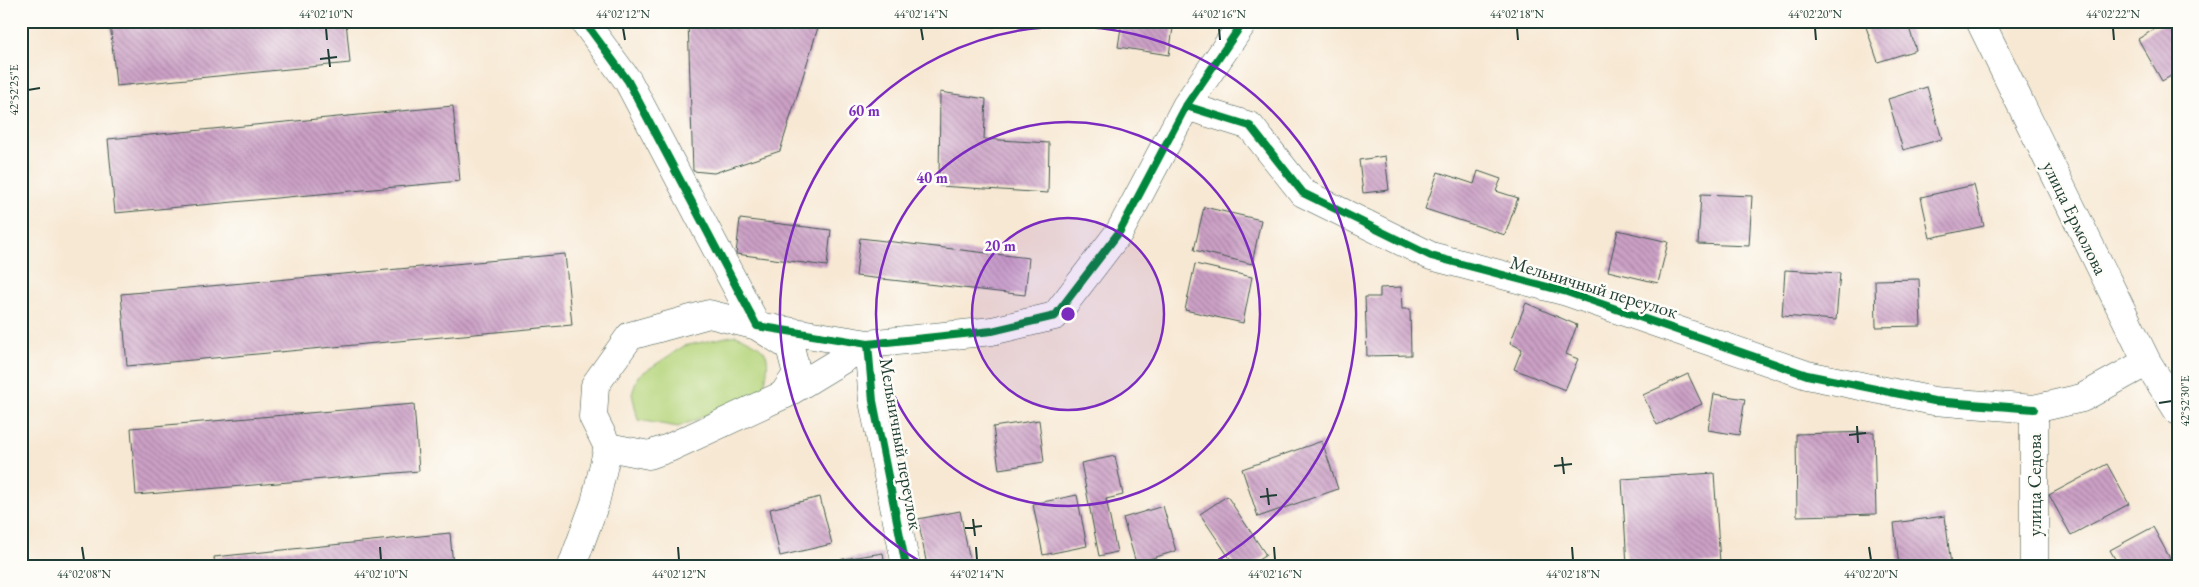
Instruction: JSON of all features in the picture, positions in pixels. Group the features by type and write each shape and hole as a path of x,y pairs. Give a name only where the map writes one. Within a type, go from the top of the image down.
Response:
{"street":[{"path":"584,21 628,81 757,326 790,348 797,374 783,395"},
{"name":"Мельничный переулок","path":"906,566 874,400 868,344 992,331 1056,316 1120,231 1186,106 1244,21"},
{"name":"улица Ермолова","path":"1980,21 2147,362 2178,411"},
{"name":"Мельничный переулок","path":"1186,106 1250,126 1303,193 1431,256 1567,292 1807,375 1934,401 2034,409"},
{"path":"572,566 595,503 608,447 593,417 595,385 630,336 709,314 757,326 868,344"},
{"path":"608,447 649,456 783,395 868,344"},
{"name":"улица Седова","path":"2034,566 2034,409 2082,398 2147,362"}],"green space":[{"path":"736,335 757,345 766,355 767,369 763,392 678,427 638,420 632,394 638,376 684,346"}],"building":[{"path":"110,21 346,21 350,63 116,86"},
{"path":"688,21 820,21 780,151 714,173 693,171"},
{"path":"976,21 995,21 994,26"},
{"path":"1122,21 1174,21 1169,55 1118,47"},
{"path":"1864,21 1907,21 1916,50 1878,62"},
{"path":"2168,21 2178,21 2178,72 2162,81 2138,39"},
{"path":"1927,87 1942,139 1903,150 1888,99"},
{"path":"940,92 986,99 984,139 1049,143 1048,193 939,186"},
{"path":"453,106 460,181 115,213 108,139"},
{"path":"1385,156 1389,190 1363,193 1359,160"},
{"path":"1478,171 1501,179 1496,191 1518,198 1505,235 1425,209 1438,172 1474,184"},
{"path":"1974,185 1984,226 1930,238 1921,197"},
{"path":"1701,194 1752,196 1749,246 1698,244"},
{"path":"1204,207 1261,220 1252,264 1194,250"},
{"path":"740,219 831,230 827,266 736,254"},
{"path":"1618,230 1668,242 1658,283 1608,271"},
{"path":"860,238 1029,258 1025,295 856,276"},
{"path":"565,254 572,325 127,366 121,294"},
{"path":"1195,264 1252,277 1243,323 1185,310"},
{"path":"1785,270 1840,273 1836,320 1782,316"},
{"path":"1919,279 1921,326 1876,327 1875,280"},
{"path":"1401,287 1402,309 1410,309 1411,355 1367,356 1365,297 1380,297 1380,288"},
{"path":"1526,303 1577,325 1566,354 1578,359 1565,390 1514,369 1522,349 1510,343"},
{"path":"1688,374 1702,404 1657,425 1643,395"},
{"path":"1714,394 1745,399 1739,435 1708,430"},
{"path":"414,404 419,471 136,495 131,428"},
{"path":"1039,420 1044,462 999,469 993,427"},
{"path":"1874,432 1876,514 1797,516 1796,434"},
{"path":"1322,441 1338,489 1258,517 1242,469"},
{"path":"1115,456 1123,495 1106,499 1117,552 1099,556 1081,463"},
{"path":"2107,464 2129,504 2071,535 2049,495"},
{"path":"1714,473 1720,563 1627,566 1622,479"},
{"path":"1077,495 1087,546 1043,555 1033,504"},
{"path":"1227,496 1266,555 1249,566 1235,566 1200,514"},
{"path":"820,497 832,544 780,556 770,509"},
{"path":"1163,506 1176,551 1136,563 1123,518"},
{"path":"960,511 971,566 927,566 918,519"},
{"path":"1945,516 1951,566 1899,566 1894,523"},
{"path":"2153,527 2172,562 2165,566 2119,566 2110,550"},
{"path":"450,533 453,566 215,566 214,557"},
{"path":"883,553 885,566 831,566 830,561"}],"cycle path":[{"path":"584,21 628,81 757,326 868,344"},
{"path":"906,566 873,401 868,344 992,331 1055,316 1120,231 1186,106 1244,21"},
{"path":"1186,106 1250,126 1303,193 1431,256 1567,292 1807,375 1934,401 2034,409"}]}
